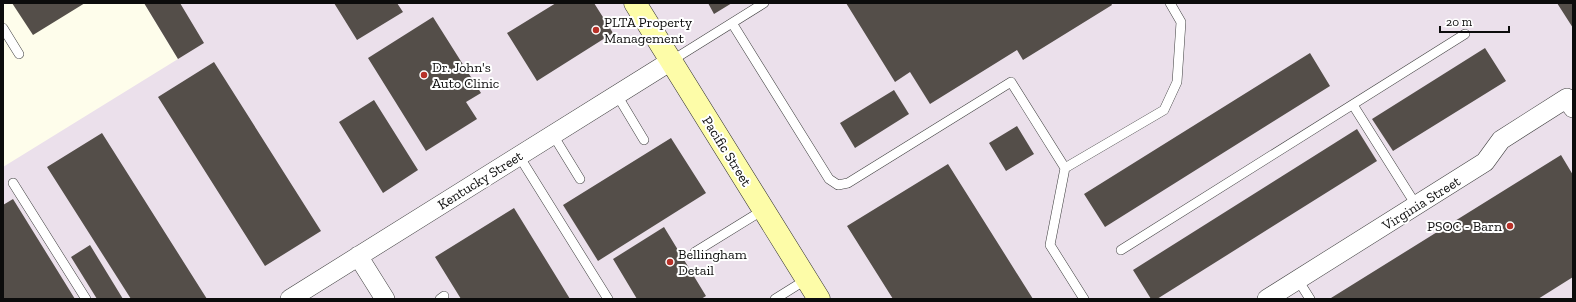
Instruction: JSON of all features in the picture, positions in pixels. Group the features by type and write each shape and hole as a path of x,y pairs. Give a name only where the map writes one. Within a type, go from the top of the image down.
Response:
{"street":[{"name":"Pacific Street","path":"635,3 819,299"},
{"name":"Kentucky Street","path":"290,299 671,61"},
{"name":"Virginia Street","path":"1267,299 1485,162 1501,140 1571,100"},
{"path":"358,256 385,299"}],"lane":[{"path":"671,61 764,3"},
{"path":"1065,168 1164,110 1178,82 1181,22 1170,3"},
{"path":"732,23 829,179 838,185 848,183 1012,82 1065,168 1050,245 1084,299"},
{"path":"3,28 19,54"},
{"path":"1121,250 1465,34"},
{"path":"617,95 644,140"},
{"path":"1353,105 1416,205"},
{"path":"553,135 580,179"},
{"path":"519,156 608,299"},
{"path":"13,183 86,299"},
{"path":"695,252 763,209"},
{"path":"775,299 807,279"},
{"path":"1298,280 1310,299"}],"shaded area":[{"path":"144,3 1573,3 1573,299 3,299 3,167 178,59"}],"building":[{"path":"12,3 85,3 33,35"},
{"path":"144,3 180,3 204,43 178,59"},
{"path":"334,3 397,3 403,12 357,40"},
{"path":"556,3 594,3 613,33 537,81 507,33"},
{"path":"708,3 732,3 714,14"},
{"path":"846,3 1111,3 1112,5 1023,60 1017,50 930,104 910,72 895,82"},
{"path":"1557,3 1573,3 1573,28"},
{"name":"Dr. John's Auto Clinic","path":"433,17 481,93 466,102 477,119 426,151 368,58"},
{"path":"1485,48 1506,81 1393,151 1372,119"},
{"path":"1310,53 1330,86 1105,227 1084,194"},
{"path":"214,62 321,231 265,266 158,97"},
{"path":"894,90 909,114 855,148 840,123"},
{"path":"374,100 418,170 383,193 339,122"},
{"path":"1017,126 1034,154 1006,171 989,143"},
{"path":"1357,129 1377,161 1157,299 1151,299 1133,270"},
{"path":"102,133 207,299 131,299 47,167"},
{"path":"671,138 706,193 598,261 563,205"},
{"name":"PSOC - Barn","path":"1561,155 1573,175 1573,277 1538,299 1331,298"},
{"path":"948,164 1033,299 893,299 847,226"},
{"path":"13,199 75,299 3,299 3,205"},
{"path":"514,208 570,299 461,299 435,257"},
{"path":"664,227 706,296 701,299 637,299 613,259"},
{"path":"90,245 123,299 97,299 71,257"}],"place":[{"name":"PLTA Property Management","path":"596,30"},
{"name":"Dr. John's Auto Clinic","path":"424,75"},
{"name":"PSOC - Barn","path":"1510,226"},
{"name":"Bellingham Detail","path":"670,262"}]}
